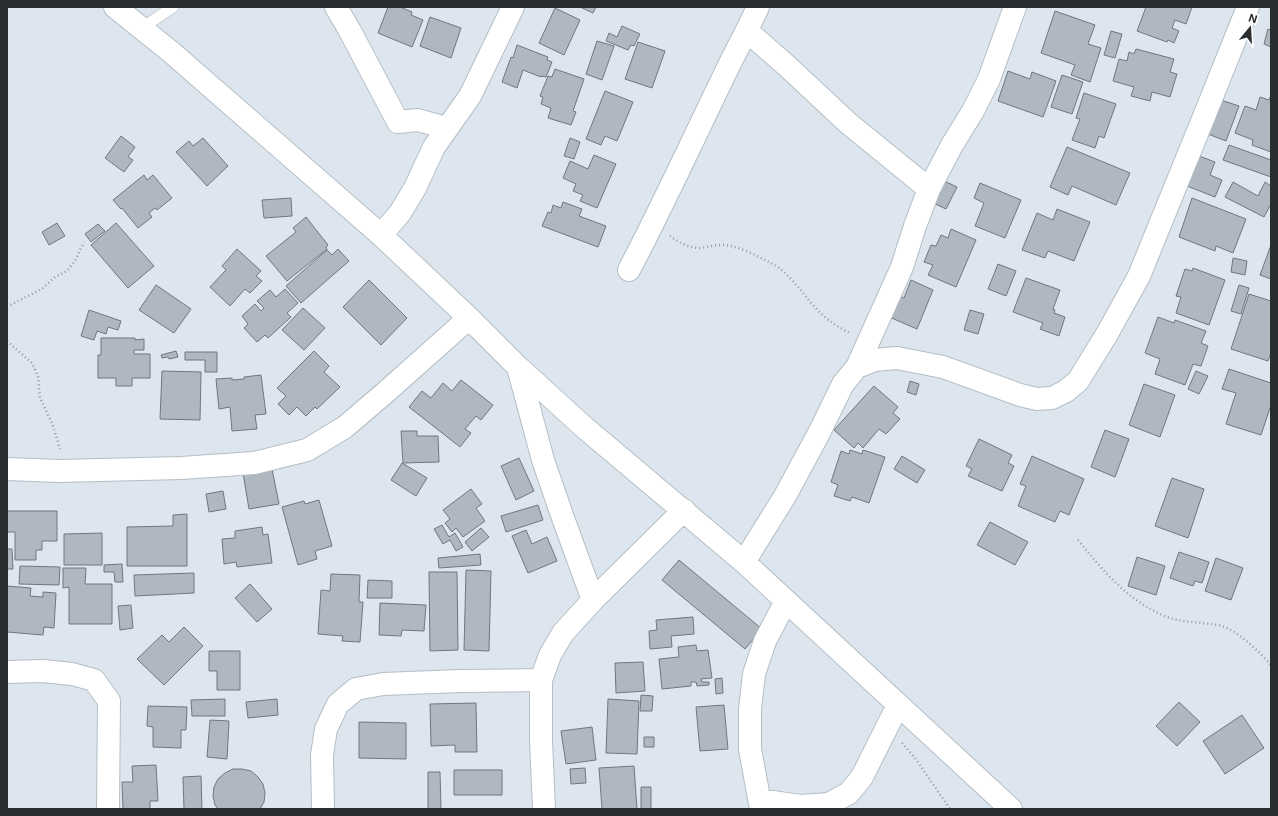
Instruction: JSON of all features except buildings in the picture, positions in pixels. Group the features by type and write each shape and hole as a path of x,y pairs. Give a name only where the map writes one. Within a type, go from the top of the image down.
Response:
{"street":[{"path":"115,7 171,52 381,235 469,318 518,368 585,428 744,562 1011,809"},
{"path":"336,7 398,122 418,120 446,128"},
{"path":"381,235 400,213 415,188 434,147 470,96 513,7"},
{"path":"629,270 653,224 724,74 758,7"},
{"path":"744,562 785,496 820,433 844,384 857,367 902,267 914,226 929,189 952,145 973,111 989,79 1015,7"},
{"path":"857,367 875,360 897,358 943,367 1020,395 1037,399 1052,398 1066,391 1078,381 1107,334 1138,276 1195,140 1248,7"},
{"path":"747,31 848,123 929,189"},
{"path":"7,469 60,471 181,468 254,463 307,450 345,428 469,318"},
{"path":"518,368 543,460 593,600"},
{"path":"544,809 541,741 541,680 550,655 563,633 593,600 684,510"},
{"path":"786,601 765,641 754,674 750,709 750,749 760,805 800,806 829,804 849,793 862,777 898,705"},
{"path":"7,672 43,671 72,674 94,680 108,701 108,809"},
{"path":"323,809 322,755 326,729 338,704 356,689 383,684 541,680"}],"lane":[{"path":"142,28 173,7"}],"path":[{"path":"653,224 686,245 698,248 715,245 726,245 740,248 773,264 786,273 825,318 851,333 870,339"},
{"path":"7,307 42,290 55,277 67,271 75,261 84,242"},
{"path":"7,341 32,363 38,376 40,398 52,423 62,455"},
{"path":"1078,540 1103,571 1123,590 1144,606 1168,617 1220,626 1239,635 1271,665"},
{"path":"888,726 915,758 950,809"}]}
